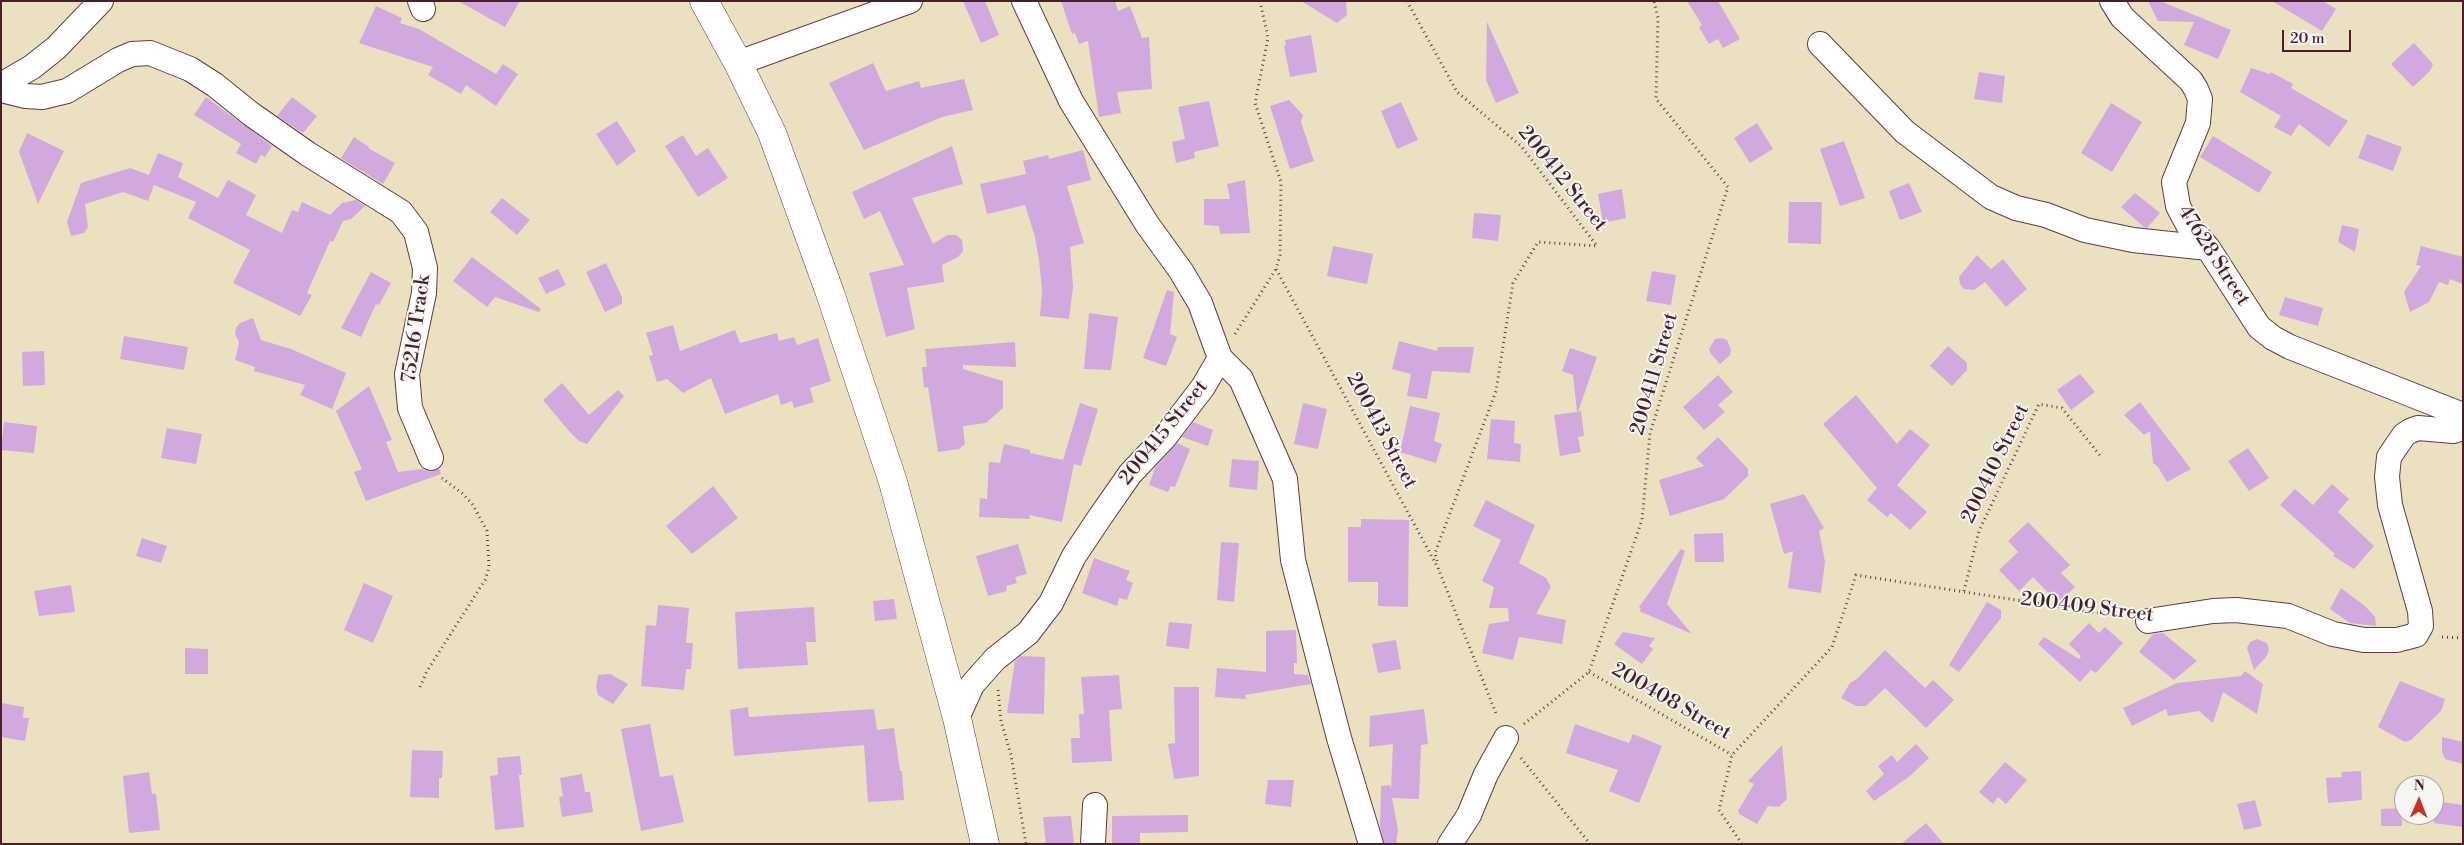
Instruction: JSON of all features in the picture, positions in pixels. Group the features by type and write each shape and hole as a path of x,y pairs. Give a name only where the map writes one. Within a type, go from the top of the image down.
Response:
{"street":[{"path":"1,85 32,68 56,48 101,1"},
{"path":"704,1 738,62 772,133 830,293 893,482 957,718 985,844"},
{"path":"738,62 910,1"},
{"name":"200415 Street","path":"957,718 972,685 995,659 1028,633 1051,603 1074,556 1103,512 1130,474 1165,437 1203,388 1220,358 1200,302 1181,271 1147,224 1071,101 1024,1"},
{"name":"47628 Street","path":"2112,1 2122,17 2191,81 2196,89 2200,99 2198,123 2174,182 2178,206 2188,225 2208,248 2259,327 2273,338 2463,415"},
{"path":"1820,44 1905,132 1991,196 2016,208 2046,215 2085,230 2133,240 2208,248"},
{"name":"75216 Track","path":"1,90 42,97 67,91 118,60 132,54 150,53 190,70 215,85 251,114 308,154 401,212 416,232 426,268 424,293 406,374 410,408 431,458"},
{"path":"1220,358 1241,378 1285,479 1293,560 1339,738 1371,844"},
{"name":"200409 Street","path":"2148,621 2213,611 2236,610 2288,616 2334,634 2364,640 2397,640 2416,635 2421,626 2420,611 2390,505 2387,477 2390,457 2404,435 2410,431 2418,428 2452,431 2463,428"},
{"path":"1450,844 1469,815 1486,774 1506,738"},
{"path":"1093,844 1095,805"}],"path":[{"path":"1220,358 1276,269 1280,255 1281,182 1255,103 1268,38 1260,1"},
{"name":"200412 Street","path":"1407,1 1457,92 1521,146 1597,246 1538,242 1513,283 1496,391 1435,553 1438,568"},
{"name":"200411 Street","path":"1588,672 1642,520 1650,433 1728,187 1656,99 1658,18 1654,1"},
{"name":"200413 Street","path":"1276,269 1438,568 1506,738 1590,844"},
{"name":"200410 Street","path":"1964,591 1979,531 2038,404 2062,408 2102,458"},
{"path":"420,687 427,671 485,580 489,567 487,530 473,504 441,477 431,458"},
{"name":"200409 Street","path":"1732,755 1832,647 1856,575 2148,621"},
{"path":"995,659 1002,721 1011,755 1026,844"},
{"path":"1506,738 1588,672"},
{"name":"200408 Street","path":"1588,672 1732,755 1719,810 1742,844"}],"building":[{"path":"458,1 520,1 505,27"},
{"path":"963,1 985,1 999,35 981,43"},
{"path":"1061,1 1115,1 1118,11 1130,6 1142,38 1149,37 1152,89 1117,92 1121,113 1099,117 1088,41 1079,44 1075,33 1072,34"},
{"path":"1301,1 1346,1 1347,15 1337,23"},
{"path":"1687,1 1718,1 1740,39 1723,48 1718,39 1709,44 1699,27 1702,25"},
{"path":"2148,1 2160,1 2231,30 2218,59 2184,45 2194,22 2158,21"},
{"path":"2272,1 2323,1 2336,9 2322,31"},
{"path":"376,6 402,18 400,23 419,29 496,74 503,64 518,74 496,106 466,85 461,94 428,75 433,67 359,43"},
{"path":"1487,22 1519,93 1496,103 1486,80"},
{"path":"1311,35 1317,72 1290,77 1284,46 1286,45 1285,40"},
{"path":"2414,43 2433,64 2430,71 2413,87 2391,64"},
{"path":"873,63 886,91 919,81 921,88 964,79 973,110 942,117 864,150 829,83"},
{"path":"2251,68 2270,74 2271,72 2293,84 2291,88 2348,121 2329,147 2299,124 2291,136 2274,127 2281,116 2240,92"},
{"path":"1979,72 2005,76 2002,103 1974,99"},
{"path":"206,97 272,146 265,157 261,155 256,164 236,153 241,144 194,115"},
{"path":"292,97 317,116 303,133 277,116"},
{"path":"1289,100 1303,115 1301,122 1314,161 1290,169 1270,106"},
{"path":"1209,101 1219,146 1194,152 1195,158 1176,163 1172,142 1185,139 1178,107"},
{"path":"1401,102 1418,140 1397,149 1381,111"},
{"path":"2111,103 2142,122 2112,172 2081,153"},
{"path":"617,121 636,151 617,166 596,134"},
{"path":"1757,123 1773,149 1750,163 1734,138"},
{"path":"27,133 64,151 38,204 19,152"},
{"path":"2367,134 2402,147 2393,171 2358,158"},
{"path":"683,135 696,156 708,148 728,178 698,197 665,146"},
{"path":"2213,136 2272,172 2259,193 2200,157"},
{"path":"354,137 368,148 395,163 383,184 341,158"},
{"path":"1844,141 1865,198 1840,206 1820,149"},
{"path":"952,146 963,184 912,198 933,244 947,235 956,235 962,240 963,251 958,257 942,265 944,282 907,288 915,329 886,337 869,273 904,265 880,211 864,219 852,192"},
{"path":"1083,150 1091,180 1067,186 1084,243 1070,247 1073,287 1069,319 1040,316 1042,291 1039,260 1035,237 1025,205 987,214 980,184 1026,174 1023,161 1048,155 1049,159"},
{"path":"158,153 183,163 178,177 218,198 228,180 256,195 246,215 282,233 292,210 298,212 302,202 330,215 342,203 356,200 365,206 351,219 343,221 333,242 330,241 307,293 312,295 300,316 233,283 250,250 188,218 196,202 154,185 148,201 123,192 85,204 88,227 84,233 71,236 67,222 81,183 130,168 149,175"},
{"path":"1245,180 1250,233 1220,234 1219,226 1204,225 1204,199 1230,199 1227,184"},
{"path":"1909,183 1922,212 1900,220 1889,191"},
{"path":"1622,189 1626,218 1603,223 1598,194"},
{"path":"2135,193 2160,213 2147,228 2121,207"},
{"path":"502,198 530,220 517,235 490,212"},
{"path":"1789,202 1822,202 1821,244 1788,243"},
{"path":"1474,213 1501,215 1498,241 1472,238"},
{"path":"2342,225 2359,229 2355,252 2338,242"},
{"path":"1333,246 1373,254 1367,284 1327,276"},
{"path":"2421,246 2463,257 2463,284 2450,279 2448,285 2439,282 2429,302 2410,312 2404,292 2421,266 2416,265"},
{"path":"1977,255 1991,269 2003,259 2027,289 2006,307 1985,282 1974,290 1964,289 1960,284 1959,277"},
{"path":"472,257 541,309 539,312 495,297 487,307 453,281"},
{"path":"606,263 622,297 622,304 605,312 586,272"},
{"path":"558,269 566,285 546,294 538,278"},
{"path":"1652,271 1676,275 1671,305 1646,301"},
{"path":"371,272 391,283 379,305 376,304 361,337 341,328"},
{"path":"1167,290 1174,292 1170,334 1177,337 1166,366 1143,358"},
{"path":"2285,297 2323,308 2318,326 2279,315"},
{"path":"1089,313 1118,317 1111,370 1084,369"},
{"path":"253,318 261,340 291,349 346,373 332,409 300,395 305,385 254,371 255,367 235,360 239,342 235,334 236,328 240,323"},
{"path":"673,325 680,351 735,330 740,343 777,333 779,341 794,337 797,345 818,338 831,381 810,388 814,402 794,408 792,401 781,405 778,394 725,414 711,378 683,393 667,379 657,382 649,356 653,355 646,333"},
{"path":"124,336 188,347 184,370 120,359"},
{"path":"1715,339 1727,340 1731,350 1730,355 1720,364 1709,349"},
{"path":"1399,341 1437,351 1438,347 1474,347 1470,373 1432,371 1427,399 1407,396 1411,374 1392,369"},
{"path":"1015,342 1016,367 963,365 963,369 1003,381 1003,408 986,423 963,426 965,444 959,449 938,452 928,387 924,388 922,367 927,367 925,349"},
{"path":"1948,346 1967,363 1967,370 1952,386 1930,366"},
{"path":"1570,348 1597,357 1578,412 1581,411 1584,436 1578,437 1581,452 1560,456 1554,415 1577,412 1573,375 1562,371"},
{"path":"44,351 45,385 23,386 22,352"},
{"path":"2080,374 2095,392 2071,410 2057,390"},
{"path":"1718,375 1733,392 1718,405 1725,412 1704,430 1683,407"},
{"path":"562,383 589,415 618,390 624,396 587,444 579,441 569,431 543,400"},
{"path":"369,386 392,440 386,442 398,472 422,469 430,472 439,468 441,474 366,501 354,472 362,469 336,411"},
{"path":"1856,395 1897,444 1910,429 1930,445 1897,485 1927,512 1910,530 1891,513 1887,517 1867,500 1877,488 1823,424"},
{"path":"2140,402 2191,469 2167,482 2158,467 2153,463 2150,431 2144,435 2124,415"},
{"path":"1080,403 1098,409 1081,466 1074,464 1062,522 1029,515 1030,519 979,517 980,498 987,499 989,462 1000,463 1004,444 1030,450 1030,453 1063,460"},
{"path":"1303,403 1327,409 1318,449 1294,444"},
{"path":"1410,406 1440,413 1434,441 1442,444 1436,463 1400,452"},
{"path":"1491,419 1515,421 1514,443 1521,444 1520,462 1487,459"},
{"path":"4,422 37,426 34,453 1,450"},
{"path":"1193,422 1213,430 1208,446 1182,437"},
{"path":"167,428 202,434 196,464 161,458"},
{"path":"1718,437 1748,469 1748,476 1724,499 1670,516 1659,480 1704,466 1696,458"},
{"path":"1177,443 1190,449 1175,487 1171,486 1168,492 1149,485 1155,468"},
{"path":"2248,448 2269,478 2249,491 2228,461"},
{"path":"1232,459 1259,461 1257,490 1229,487"},
{"path":"2332,484 2349,499 2338,512 2374,546 2354,569 2333,556 2335,554 2280,505 2295,489 2313,505"},
{"path":"713,486 738,518 692,554 666,526"},
{"path":"1804,494 1824,528 1819,531 1825,562 1821,593 1788,588 1793,551 1784,554 1770,504"},
{"path":"1486,500 1535,525 1519,563 1546,578 1551,587 1536,614 1566,620 1562,644 1519,637 1513,660 1482,653 1489,624 1509,621 1508,608 1489,608 1494,587 1482,581 1501,540 1473,526"},
{"path":"1361,519 1409,520 1408,607 1378,606 1378,582 1348,582 1348,527 1361,527"},
{"path":"2028,522 2070,565 2061,573 2075,587 2058,603 2033,577 2019,591 1999,570 2018,552 2008,541"},
{"path":"1723,533 1724,562 1695,562 1694,534"},
{"path":"142,538 167,546 161,563 136,556"},
{"path":"1221,542 1239,543 1234,602 1217,600"},
{"path":"1018,544 1027,574 1015,577 1017,583 1006,586 1007,591 988,596 976,556"},
{"path":"1681,549 1685,551 1667,604 1692,634 1639,611 1641,609 1639,607"},
{"path":"1094,558 1130,571 1126,580 1133,583 1127,600 1119,598 1117,606 1082,593"},
{"path":"364,583 393,596 373,643 344,630"},
{"path":"71,585 75,612 39,616 34,591"},
{"path":"2341,588 2365,606 2375,617 2376,626 2350,623 2330,609"},
{"path":"894,599 897,619 875,621 873,601"},
{"path":"1987,602 2001,610 2001,618 1959,672 1949,665"},
{"path":"658,605 689,608 686,643 693,643 691,669 686,669 684,690 641,686 646,625 656,626"},
{"path":"814,607 816,642 806,642 808,665 738,669 735,612"},
{"path":"1169,622 1192,624 1189,649 1166,646"},
{"path":"2089,623 2099,633 2105,627 2123,643 2096,673 2091,670 2080,682 2038,644 2044,637 2079,659 2081,656 2069,644"},
{"path":"1296,630 1297,663 1294,663 1294,674 1308,675 1311,684 1245,695 1246,699 1215,697 1217,668 1266,672 1266,631"},
{"path":"1623,632 1655,638 1649,646 1653,649 1642,664 1614,644"},
{"path":"2163,633 2197,661 2174,680 2139,652 2153,634"},
{"path":"2257,639 2267,643 2269,650 2266,657 2254,670 2247,648 2250,642"},
{"path":"1396,640 1401,669 1378,673 1372,644"},
{"path":"185,648 208,649 208,674 185,674"},
{"path":"1885,650 1925,688 1933,680 1954,700 1926,728 1885,688 1866,706 1856,706 1841,698 1850,683 1858,678"},
{"path":"1021,656 1045,657 1044,714 1007,713 1015,661"},
{"path":"2245,671 2263,684 2257,714 2223,692 2213,723 2199,711 2168,716 2166,709 2132,726 2123,708 2177,683 2241,676"},
{"path":"610,674 628,684 613,704 598,695 596,687 598,675"},
{"path":"1119,675 1122,709 1109,710 1112,761 1072,763 1071,738 1080,738 1079,714 1084,714 1081,677"},
{"path":"2400,681 2445,699 2441,711 2411,740 2405,742 2378,727"},
{"path":"1174,687 1199,687 1199,776 1174,779 1168,744 1175,743"},
{"path":"1,703 24,707 23,718 29,718 25,741 1,737"},
{"path":"748,707 749,717 874,709 877,730 894,728 900,771 902,771 904,800 868,802 864,745 734,756 730,710"},
{"path":"1424,709 1428,744 1421,745 1419,799 1392,798 1398,829 1396,844 1384,844 1380,827 1381,786 1390,785 1391,790 1393,744 1369,747 1370,716"},
{"path":"650,724 660,777 673,775 684,822 641,831 621,729"},
{"path":"1575,724 1629,743 1633,734 1662,746 1639,803 1609,791 1618,770 1566,753"},
{"path":"2442,737 2463,742 2463,764 2445,759 2442,752"},
{"path":"1916,744 1929,758 1910,776 1874,801 1866,791 1884,774 1878,766 1892,755 1897,762"},
{"path":"1782,745 1787,799 1779,807 1768,806 1757,824 1739,814 1738,811 1754,784 1748,781"},
{"path":"412,750 443,751 442,778 439,778 439,798 410,797"},
{"path":"520,756 522,775 519,775 524,827 495,830 490,776 498,775 497,758"},
{"path":"2005,762 2027,780 2006,804 1998,797 1993,804 1979,792"},
{"path":"2361,771 2362,800 2328,803 2326,778 2342,777 2341,772"},
{"path":"149,772 152,794 156,794 160,830 129,833 123,776"},
{"path":"582,774 585,792 590,792 593,812 562,817 559,797 563,796 560,778"},
{"path":"1268,780 1294,780 1291,807 1265,804"},
{"path":"2255,800 2262,826 2244,830 2237,804"},
{"path":"2444,802 2463,805 2463,827 2444,824"},
{"path":"2394,808 2394,825 2402,826 2381,826 2381,809"},
{"path":"1188,815 1188,832 1140,833 1140,844 1112,844 1112,816"},
{"path":"1071,816 1074,844 1046,844 1043,817"},
{"path":"1926,823 1944,844 1901,844"}]}
